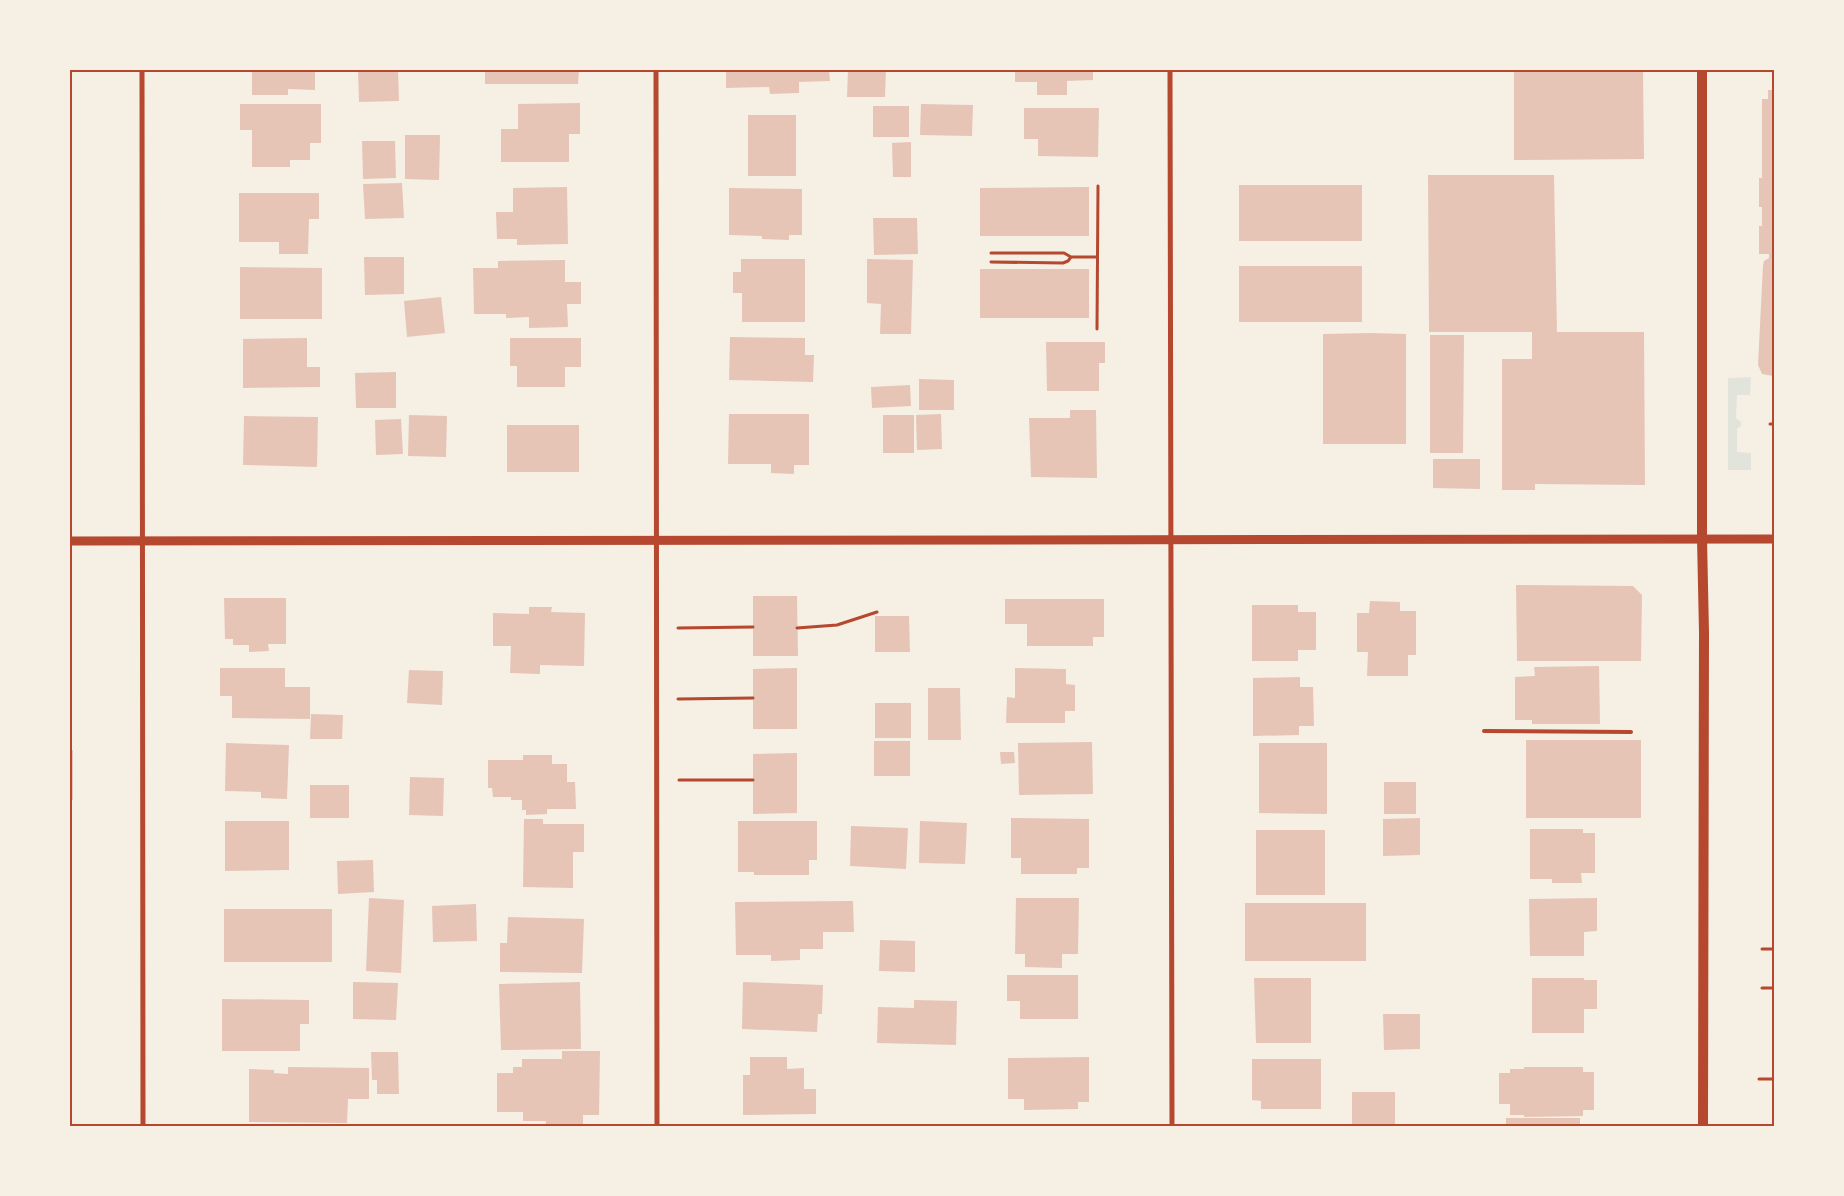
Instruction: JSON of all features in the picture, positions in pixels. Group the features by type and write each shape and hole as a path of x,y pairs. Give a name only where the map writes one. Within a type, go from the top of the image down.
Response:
{"main road":[{"path":"1702,70 1703,1126"}],"street":[{"path":"142,70 143,1126"},
{"path":"656,70 657,1126"},
{"path":"1170,70 1172,1126"},
{"path":"70,541 1774,539"}],"lane":[{"path":"1484,731 1630,732"}],"path":[{"path":"1097,329 1098,186"},
{"path":"991,253 1064,253 1071,257 1097,257"},
{"path":"991,262 1063,262 1068,261 1071,257"},
{"path":"797,628 837,625 877,612"},
{"path":"678,628 753,627"},
{"path":"678,699 753,698"},
{"path":"679,780 753,780"},
{"path":"1762,948 1774,948"},
{"path":"1762,988 1774,988"},
{"path":"1759,1080 1774,1080"}],"shaded area":[{"path":"1751,377 1750,395 1737,395 1736,418 1741,422 1741,426 1737,429 1737,452 1751,453 1751,470 1728,470 1728,378"}],"building":[{"path":"252,70 315,70 315,90 288,89 288,95 252,95"},
{"path":"358,70 398,70 399,101 359,102"},
{"path":"485,70 579,70 578,84 485,84"},
{"path":"726,70 829,70 830,81 799,82 799,93 770,94 769,87 726,88"},
{"path":"848,70 886,70 885,97 847,97"},
{"path":"1015,70 1093,70 1093,80 1067,81 1067,95 1037,95 1037,82 1015,82"},
{"path":"1514,70 1643,70 1644,159 1514,160"},
{"path":"1768,90 1774,90 1773,376 1762,374 1758,365 1763,265 1764,261 1769,258 1769,254 1759,254 1759,226 1762,226 1762,207 1759,207 1759,178 1762,178 1762,99 1768,99"},
{"path":"580,103 580,134 569,134 569,162 501,162 501,129 518,129 518,104"},
{"path":"240,104 321,104 321,143 310,143 310,160 290,160 290,167 252,167 252,130 240,130"},
{"path":"921,104 973,105 972,136 920,135"},
{"path":"873,106 909,106 909,137 873,137"},
{"path":"1024,108 1099,108 1098,157 1038,156 1038,139 1024,139"},
{"path":"748,115 796,115 796,176 748,176"},
{"path":"405,135 440,135 439,180 405,179"},
{"path":"362,141 395,141 396,178 363,179"},
{"path":"911,142 911,177 893,177 892,143"},
{"path":"1428,175 1554,175 1557,332 1644,332 1645,485 1535,484 1535,490 1502,490 1502,359 1532,359 1532,332 1429,332"},
{"path":"402,183 404,218 365,219 363,184"},
{"path":"1239,185 1362,185 1362,241 1239,241"},
{"path":"567,187 568,244 517,245 517,239 497,239 496,212 513,212 513,188"},
{"path":"1089,187 1089,236 980,236 980,188"},
{"path":"729,188 802,189 802,235 789,235 789,240 762,239 762,236 729,235"},
{"path":"239,193 319,193 319,219 309,219 308,254 279,254 279,242 239,242"},
{"path":"873,218 917,218 918,254 874,255"},
{"path":"364,257 404,257 404,294 365,295"},
{"path":"741,259 805,259 805,322 742,322 742,293 733,293 733,272 741,272"},
{"path":"867,259 913,260 911,334 880,334 881,304 867,303"},
{"path":"565,260 565,282 581,282 581,304 567,304 568,327 529,328 529,317 506,318 506,314 474,314 473,268 498,268 498,261"},
{"path":"1239,266 1362,266 1362,322 1239,322"},
{"path":"240,267 322,268 322,319 240,319"},
{"path":"980,269 1089,269 1089,318 980,318"},
{"path":"441,297 445,333 407,337 404,301"},
{"path":"1323,334 1406,334 1406,444 1323,444"},
{"path":"1430,335 1464,335 1463,453 1430,453"},
{"path":"730,337 805,338 805,355 814,355 813,382 729,380"},
{"path":"307,338 307,367 320,367 320,387 243,388 243,339"},
{"path":"510,338 581,338 581,367 565,367 565,387 517,387 517,366 510,366"},
{"path":"1046,342 1105,342 1105,363 1099,363 1099,391 1047,391"},
{"path":"396,372 396,408 356,408 355,373"},
{"path":"919,379 954,380 954,410 919,410"},
{"path":"910,385 911,406 872,408 871,387"},
{"path":"1070,410 1096,410 1097,478 1031,477 1029,418 1070,418"},
{"path":"729,414 809,414 809,465 794,465 794,474 771,473 771,464 728,464"},
{"path":"941,414 942,449 917,450 916,415"},
{"path":"409,415 447,416 446,457 408,456"},
{"path":"883,415 914,415 914,453 883,453"},
{"path":"244,416 318,417 317,467 243,465"},
{"path":"401,419 403,454 376,455 375,420"},
{"path":"507,425 579,425 579,472 507,472"},
{"path":"1433,459 1480,459 1480,489 1433,488"},
{"path":"1516,585 1633,586 1642,595 1641,661 1517,661"},
{"path":"753,596 797,596 798,656 753,656"},
{"path":"224,598 286,598 286,644 268,644 269,651 249,652 249,645 233,645 233,639 225,639"},
{"path":"1005,599 1104,599 1104,637 1093,637 1093,646 1027,646 1027,624 1005,624"},
{"path":"1370,601 1400,602 1400,611 1416,611 1416,655 1408,655 1408,676 1367,676 1368,652 1357,652 1357,613 1369,613"},
{"path":"1252,605 1298,605 1298,612 1316,612 1316,650 1298,650 1298,661 1252,661"},
{"path":"529,607 552,607 551,612 585,613 584,666 540,665 540,674 510,673 511,646 493,646 493,613 529,614"},
{"path":"875,616 909,616 910,652 875,652"},
{"path":"1599,666 1600,724 1532,724 1532,720 1515,720 1515,677 1535,676 1534,667"},
{"path":"220,668 285,668 285,687 310,687 310,719 232,718 232,696 220,696"},
{"path":"797,668 797,729 753,729 753,669"},
{"path":"1015,668 1066,669 1066,684 1075,685 1075,711 1065,711 1065,723 1006,723 1007,697 1015,698"},
{"path":"409,670 443,671 442,705 407,703"},
{"path":"1300,677 1300,687 1313,687 1314,726 1299,726 1299,735 1253,736 1253,678"},
{"path":"928,688 960,688 961,740 928,740"},
{"path":"875,703 911,703 911,738 875,738"},
{"path":"311,714 343,715 342,739 310,739"},
{"path":"1526,740 1641,740 1641,818 1526,818"},
{"path":"874,741 910,741 910,776 874,776"},
{"path":"1092,742 1093,794 1019,795 1018,743"},
{"path":"226,743 289,745 287,799 261,798 261,792 225,791"},
{"path":"1259,743 1327,743 1327,814 1259,813"},
{"path":"70,750 73,750 73,800 70,800"},
{"path":"1000,752 1014,752 1015,763 1001,764"},
{"path":"797,753 797,813 753,814 753,754"},
{"path":"523,755 552,755 552,764 567,764 567,782 575,782 576,809 547,809 547,814 526,815 526,810 522,810 522,800 511,800 511,797 493,797 492,788 488,788 488,760 523,760"},
{"path":"410,777 444,778 443,816 409,815"},
{"path":"1384,782 1416,782 1416,814 1384,814"},
{"path":"310,785 349,785 349,818 310,818"},
{"path":"1011,818 1089,819 1089,868 1077,868 1077,874 1021,874 1021,858 1011,858"},
{"path":"1420,818 1420,855 1383,856 1383,819"},
{"path":"524,819 543,819 543,824 584,824 584,852 573,852 573,888 523,887"},
{"path":"225,821 289,821 289,870 225,871"},
{"path":"738,821 817,821 817,860 809,860 809,875 754,875 754,872 738,872"},
{"path":"920,821 967,823 965,864 919,863"},
{"path":"851,826 908,828 906,869 850,866"},
{"path":"1530,829 1583,829 1583,833 1595,833 1595,873 1581,873 1582,883 1552,883 1552,879 1530,879"},
{"path":"1256,830 1325,830 1325,895 1256,895"},
{"path":"373,860 374,892 338,894 337,861"},
{"path":"369,898 404,900 401,973 366,971"},
{"path":"1016,898 1079,898 1078,954 1062,954 1062,968 1025,967 1025,954 1015,954"},
{"path":"1597,898 1597,931 1584,932 1584,956 1530,956 1529,899"},
{"path":"853,901 854,932 823,932 823,949 800,949 800,960 771,961 771,955 736,955 735,902"},
{"path":"1245,903 1366,903 1366,961 1245,961"},
{"path":"476,904 477,941 433,942 432,906"},
{"path":"224,909 332,909 332,962 224,962"},
{"path":"508,917 584,919 582,973 500,972 500,943 507,943"},
{"path":"880,940 915,941 915,972 879,971"},
{"path":"1007,975 1078,975 1078,1019 1020,1019 1020,1001 1007,1001"},
{"path":"1254,978 1311,978 1311,1043 1256,1043"},
{"path":"1532,978 1584,978 1584,980 1597,980 1597,1009 1584,1009 1584,1033 1532,1033"},
{"path":"353,982 398,983 396,1020 353,1019"},
{"path":"580,982 581,1049 501,1050 499,984"},
{"path":"743,982 823,985 822,1014 818,1014 817,1032 742,1029"},
{"path":"222,999 309,1000 309,1024 300,1024 300,1051 222,1051"},
{"path":"914,1000 957,1001 956,1045 877,1043 878,1007 914,1008"},
{"path":"1383,1014 1420,1014 1420,1049 1384,1050"},
{"path":"562,1051 600,1051 599,1115 583,1115 583,1124 546,1124 546,1121 523,1121 523,1112 497,1112 497,1073 513,1073 513,1067 522,1067 522,1059 562,1059"},
{"path":"371,1052 398,1052 399,1094 377,1094 377,1080 372,1080"},
{"path":"750,1057 787,1057 787,1069 804,1068 804,1089 816,1089 816,1114 743,1115 743,1075 750,1075"},
{"path":"1089,1057 1089,1102 1078,1102 1078,1109 1024,1110 1024,1099 1008,1099 1008,1058"},
{"path":"1252,1059 1321,1059 1321,1109 1261,1109 1261,1101 1252,1100"},
{"path":"288,1067 369,1068 369,1099 348,1099 347,1123 249,1122 249,1069 274,1070 274,1073 288,1074"},
{"path":"1524,1067 1583,1067 1583,1072 1594,1072 1594,1110 1583,1110 1583,1116 1524,1117 1524,1115 1510,1115 1510,1104 1499,1104 1499,1073 1510,1073 1510,1069 1524,1069"},
{"path":"1352,1092 1395,1092 1395,1126 1352,1126"},
{"path":"1506,1118 1580,1118 1580,1126 1506,1126"}]}
